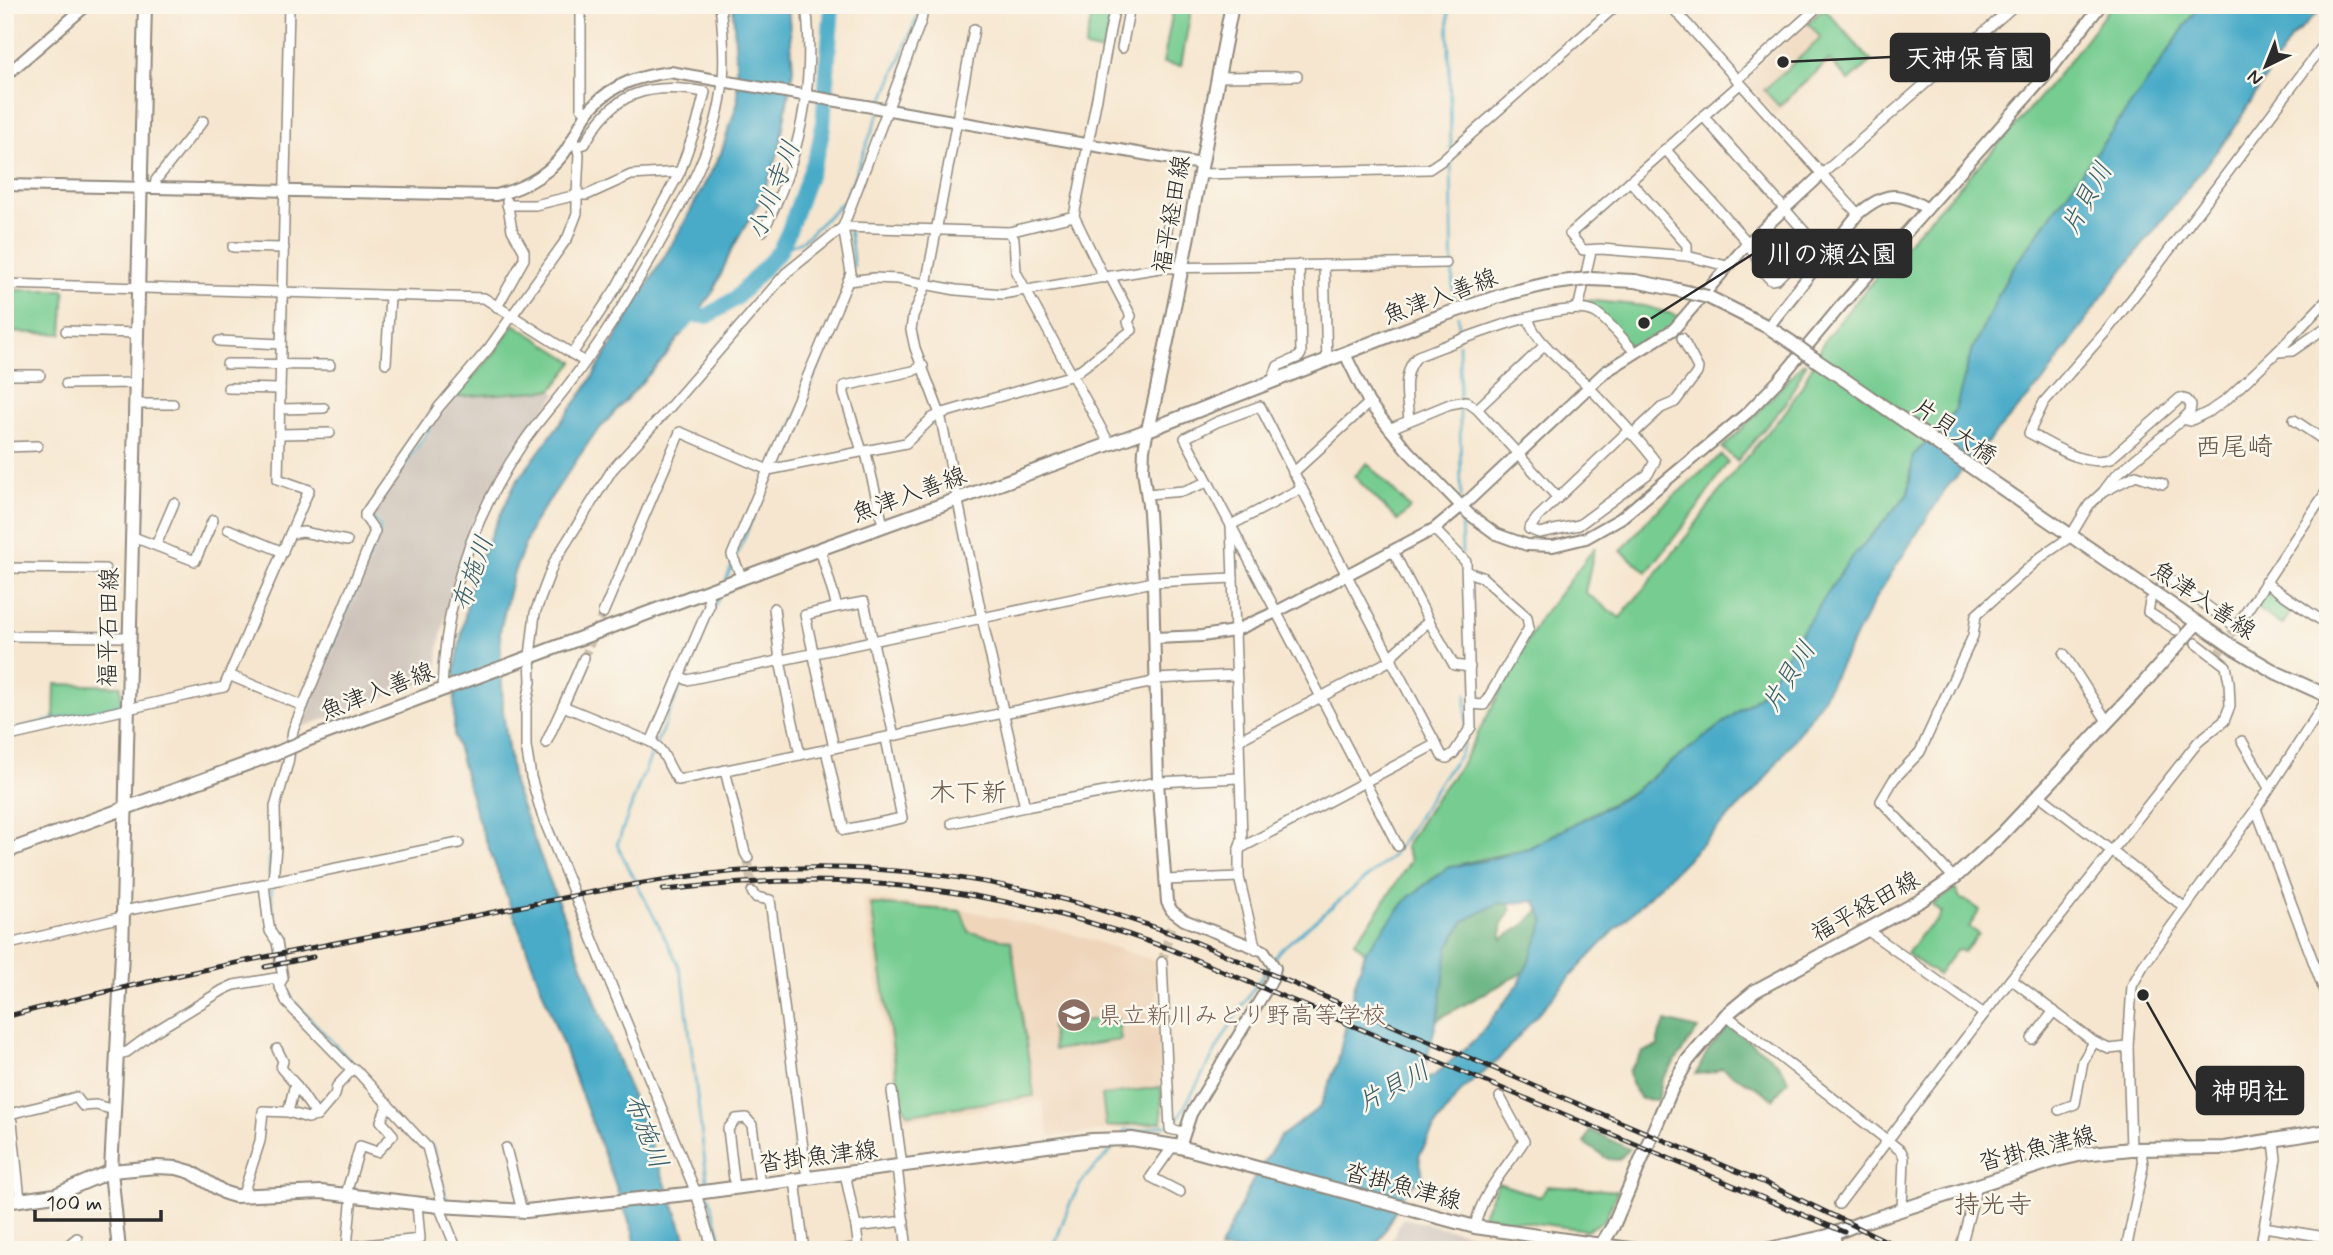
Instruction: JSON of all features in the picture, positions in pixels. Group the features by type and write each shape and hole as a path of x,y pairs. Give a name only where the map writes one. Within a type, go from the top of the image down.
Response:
{"main road":[{"name":"福平石田線","path":"119,1250 111,1171 122,914 145,5"},
{"name":"福平経田線","path":"1148,430 1183,268 1232,5"},
{"name":"魚津入善線","path":"5,852 883,525 1148,430 1443,315 1509,293 1584,279 1635,281 1674,289 1708,297 1768,327 1825,366"},
{"name":"片貝大橋","path":"1825,366 2066,534"},
{"name":"魚津入善線","path":"2066,534 2197,623 2277,673 2328,697"},
{"name":"福平経田線","path":"1600,1248 1613,1226 1672,1088 1688,1060 1727,1015 1755,991 1920,901 1982,855 2197,623"},
{"name":"沓掛魚津線","path":"1765,1250 1833,1234 1977,1185 2082,1154 2136,1149 2224,1148 2328,1131"},
{"name":"沓掛魚津線","path":"5,1202 55,1195 111,1171 177,1168 191,1172 225,1193 245,1197 292,1192 349,1194 441,1206 522,1211 696,1193 1093,1140 1132,1139 1176,1146 1475,1227 1600,1248 1637,1250"}],"street":[{"path":"5,76 86,5"},
{"path":"5,737 224,688 309,490 278,479 289,5"},
{"path":"581,5 581,107 587,114"},
{"path":"445,688 443,652 452,601 463,559 496,485 523,442 611,326 693,182 713,132 726,82 720,5"},
{"path":"763,231 790,171 810,36 806,5"},
{"path":"713,1250 696,1193 542,815 531,777 526,746 526,708 531,682 527,657 535,613 554,562 612,470 786,273 843,227 921,21 924,5"},
{"path":"603,613 680,432 768,470 866,453 906,443 932,418 940,414 1073,375 1132,330 1128,322 1130,316 1074,216 1115,5"},
{"path":"1122,48 1130,5"},
{"path":"506,199 545,173 564,155 574,144 587,114 610,91 643,75 670,72 1089,146 1200,169 1429,169 1617,5"},
{"path":"1670,5 1858,214"},
{"path":"1727,266 1687,256 1583,250 1570,234 1703,116 1820,5"},
{"path":"1155,638 1202,636 1234,631 1276,612 1434,529 1605,372 1674,329 1727,266 1784,208 2015,5"},
{"path":"1345,354 1369,403 1460,507 1496,534 1527,545 1553,546 1586,538 1621,517 1747,413 1778,381 1839,308 2049,72 2098,10 2087,5"},
{"path":"974,29 926,285 913,316 911,330 940,414 1025,807"},
{"path":"2104,492 2115,476 2190,412 2191,405 2187,400 2180,398 2110,459 2101,462 2086,460 2029,433 2045,402 2149,277 2328,39"},
{"path":"1218,77 1297,76"},
{"path":"572,354 616,288 680,172 705,92 680,88 651,88 634,94 616,103 594,126 586,144 574,144"},
{"path":"1665,149 1748,243 1767,276 1771,280 1777,279 1811,245 1812,240 1703,116"},
{"path":"155,187 156,180 203,121"},
{"path":"279,985 283,978 277,942 270,931 268,919 269,882 276,847 275,807 288,763 293,730 375,531 365,514 439,407 489,348 568,237 577,213 579,154 574,144"},
{"path":"5,185 473,195 546,203 587,195 631,175 680,172"},
{"path":"1630,181 1687,245 1687,256"},
{"path":"1768,327 1858,214 1873,201 1888,195 1910,198 1927,209"},
{"path":"497,307 524,259 524,251 512,230 506,199"},
{"path":"1160,268 1171,209"},
{"path":"843,227 1009,232 1074,216"},
{"path":"742,578 732,555 851,273 843,227"},
{"path":"1009,232 1014,239 1016,272 1109,443"},
{"path":"233,247 284,248"},
{"path":"1571,311 1579,305 1591,251"},
{"path":"848,281 898,279 1002,294 1160,268 1446,263"},
{"path":"1271,383 1278,366 1301,354 1299,265"},
{"path":"1324,265 1327,361"},
{"path":"5,284 484,298 585,362"},
{"path":"386,363 390,296"},
{"path":"2183,419 2190,421 2210,411 2241,387 2328,299"},
{"path":"1409,420 1407,374 1410,364 1418,356 1529,318 1583,310 1597,314 1635,352"},
{"path":"1529,318 1530,325 1545,345 1589,388 1630,433 1655,461 1648,474 1579,525 1539,533 1529,529 1537,518 1630,433 1661,408 1675,402 1697,373 1699,368 1682,338"},
{"path":"2277,352 2292,351 2328,326"},
{"path":"66,331 137,333"},
{"path":"219,341 281,344"},
{"path":"1477,409 1545,345"},
{"path":"227,365 330,365"},
{"path":"883,525 866,453 861,448 844,394 844,386 914,371 923,366"},
{"path":"5,375 40,375"},
{"path":"66,384 136,383"},
{"path":"228,387 280,389"},
{"path":"1389,429 1450,404 1466,401 1477,409 1558,498"},
{"path":"1293,473 1369,403"},
{"path":"135,404 173,404"},
{"path":"1398,846 1185,438 1217,422 1260,406 1345,575 1442,757 1447,758 1454,753 1471,727 1467,572 1466,562 1434,529"},
{"path":"280,409 324,408"},
{"path":"2294,420 2328,443"},
{"path":"1148,430 1144,449 1153,582 1158,782 1167,902 1174,919 1184,920 1264,951 1275,968 1272,980 1191,1114 1176,1146 1152,1177 1180,1192"},
{"path":"279,434 330,433"},
{"path":"5,447 37,446"},
{"path":"1954,878 1881,801 1894,779 1920,752 1973,636 1976,615 2066,534 2089,505 2104,492 2136,475 2163,484"},
{"path":"1147,494 1184,491 1208,482"},
{"path":"1231,525 1300,489"},
{"path":"2162,583 2171,580 2236,627 2328,489"},
{"path":"156,545 174,503"},
{"path":"131,536 195,561 213,520"},
{"path":"1231,525 1242,840 1239,849 1239,877 1256,950"},
{"path":"228,529 283,552"},
{"path":"290,534 303,532 347,541"},
{"path":"820,549 836,607"},
{"path":"1393,551 1454,665 1469,667"},
{"path":"5,568 105,569"},
{"path":"1467,572 1482,578 1527,617 1530,628 1483,705 1471,704"},
{"path":"679,675 687,680 1153,582 1233,578"},
{"path":"2265,582 2328,625"},
{"path":"651,742 709,606 708,591"},
{"path":"2150,601 2147,605 2148,612 2176,630"},
{"path":"864,602 873,640 902,818 844,830 805,615 864,602"},
{"path":"774,608 780,661 800,755"},
{"path":"1239,740 1391,660 1394,653 1429,621"},
{"path":"5,636 129,638"},
{"path":"1839,1204 2011,979 2198,742 2224,721 2230,706 2226,666 2196,643"},
{"path":"2064,654 2107,721"},
{"path":"546,743 584,657"},
{"path":"563,706 660,747 678,780 1149,683 1156,679 1236,675"},
{"path":"231,676 303,706"},
{"path":"2126,1250 2143,1166 2136,1149 2128,1047 2132,986 2143,966 2256,809 2328,697"},
{"path":"2242,741 2269,788"},
{"path":"1239,849 1436,744"},
{"path":"725,771 748,858"},
{"path":"952,822 1158,782 1239,778"},
{"path":"2039,795 2185,907"},
{"path":"2256,809 2328,1001"},
{"path":"5,945 122,914 459,843"},
{"path":"1165,880 1239,877"},
{"path":"752,892 755,897 770,900 801,1179 804,1250"},
{"path":"1867,930 1984,1014"},
{"path":"1161,962 1170,1129 1183,1132"},
{"path":"117,1054 127,1052 154,1032 223,990 234,985 276,978 287,1003 352,1070 355,1069 427,1147 441,1206 457,1250"},
{"path":"2011,979 2094,1042 2109,1048 2128,1047"},
{"path":"2032,1039 2054,1011"},
{"path":"1727,1015 1900,1151 1904,1157 1902,1210"},
{"path":"2059,1110 2075,1104 2083,1061 2094,1042"},
{"path":"277,1049 283,1061 281,1068 317,1116"},
{"path":"245,1197 244,1191 260,1141 263,1111 288,1112 308,1118 317,1116 335,1095 337,1086 352,1070"},
{"path":"288,1112 295,1084"},
{"path":"892,1091 907,1250"},
{"path":"9,1114 35,1107 43,1108 76,1097 83,1105 114,1110"},
{"path":"1475,1227 1478,1210 1484,1198 1524,1141 1500,1097"},
{"path":"5,1104 12,1122 20,1200"},
{"path":"347,1249 349,1194 360,1146 377,1152 393,1135 381,1121 388,1104"},
{"path":"735,1188 728,1129 736,1119 746,1118 752,1125 760,1184"},
{"path":"2260,1250 2276,1159 2274,1141"},
{"path":"506,1147 522,1211"},
{"path":"839,1250 859,1249 845,1173"},
{"path":"1959,1250 1977,1185"},
{"path":"327,1250 420,1240 417,1203"},
{"path":"856,1227 904,1221"},
{"path":"2264,1227 2325,1237"},
{"path":"1833,1234 1840,1250"},
{"path":"62,1250 77,1238"}],"shaded area":[{"path":"1823,5 1873,61 1849,84 1830,63 1774,115 1742,79"},
{"path":"552,390 557,394 526,433 461,560 451,590 439,646 437,678 302,727 382,532 382,525 374,514 454,397"},
{"path":"863,898 964,910 1067,932 1155,961 1164,1128 1142,1126 1050,1137 1042,1102 900,1120"},
{"path":"1403,1218 1475,1235 1564,1250 1385,1250"}],"green space":[{"path":"1094,5 1113,5 1104,52 1085,48"},
{"path":"1174,5 1192,5 1181,66 1163,63"},
{"path":"2112,5 2199,5 2148,81 2008,275 1971,353 1955,411 1913,456 1908,494 1848,562 1760,695 1629,794 1529,848 1448,867 1409,897 1365,952 1354,942 1375,916 1411,860 1405,847 1434,800 1461,765 1539,620 1595,547 1585,592 1620,618 1687,536 1737,468 1786,411 1826,338 1880,272 2017,124"},
{"path":"1824,8 1871,61 1849,81 1829,60 1779,106 1764,90 1821,38 1808,23"},
{"path":"5,290 65,290 62,334 5,332"},
{"path":"1586,300 1645,306 1685,318 1635,352"},
{"path":"514,324 574,362 552,390 454,397 494,354"},
{"path":"1804,362 1806,364 1786,403 1737,461 1722,448"},
{"path":"1721,455 1728,462 1696,510 1647,572 1621,551 1649,518"},
{"path":"1367,463 1410,508 1398,521 1354,476"},
{"path":"2265,590 2274,592 2295,606 2282,625 2254,607"},
{"path":"55,684 121,686 121,704 54,719"},
{"path":"1955,889 1960,899 1980,910 1969,927 1979,934 1964,952 1957,949 1938,975 1907,954 1921,934 1937,921 1942,913 1932,905"},
{"path":"1504,893 1511,910 1502,924 1502,939 1525,924 1548,902 1565,908 1533,967 1429,1024 1452,909"},
{"path":"871,904 961,911 969,932 1011,941 1034,1096 909,1114 901,1104"},
{"path":"1103,1018 1104,1022 1118,1019 1121,1040 1054,1050 1051,1026"},
{"path":"1666,1021 1698,1029 1662,1080 1658,1100 1641,1099 1631,1084 1629,1071 1643,1052 1658,1046 1658,1036"},
{"path":"1728,1027 1762,1051 1785,1073 1788,1081 1773,1099 1722,1068 1696,1074 1708,1050"},
{"path":"1161,1087 1162,1122 1106,1127 1102,1095"},
{"path":"1590,1130 1629,1149 1619,1160 1608,1159 1584,1143"},
{"path":"1498,1183 1540,1197 1547,1186 1618,1191 1604,1221 1586,1230 1482,1216"}],"water":[{"path":"733,5 788,5 793,69 779,151 762,197 731,251 713,292 663,359 593,436 533,524 513,575 500,631 503,711 513,784 689,1250 637,1250 633,1232 476,814 454,735 455,670 473,572 515,484 586,388 682,227 721,153 738,101"},
{"name":"片貝川","path":"2199,5 2326,5 2291,38 2231,133 2104,294 2045,379 1946,488 1877,596 1820,703 1759,787 1613,932 1498,1060 1463,1089 1436,1125 1419,1156 1423,1177 1407,1189 1374,1250 1219,1250 1254,1178 1280,1137 1320,1107 1338,1061 1365,952 1409,897 1449,867 1488,860 1529,848 1626,797 1760,695 1848,562 1908,494 1913,456 1955,411 1971,353 2008,275 2156,70","holes":["1535,901 1545,921 1520,982 1477,1038 1434,1076 1421,1081 1439,1012 1448,948 1464,921 1497,904"]}],"waterway":[{"name":"小川寺川","path":"678,327 691,315 708,316 736,298 779,252 818,151 823,126 832,5"},
{"path":"1448,5 1451,149"},
{"path":"881,106 918,15"},
{"path":"846,208 845,200 879,113"},
{"path":"1451,156 1455,306"},
{"path":"779,252 803,240 845,200"},
{"path":"849,228 854,267"},
{"path":"775,467 854,284"},
{"path":"1458,316 1459,337"},
{"path":"1459,344 1461,498"},
{"path":"298,730 380,531 380,526 371,515 433,424"},
{"path":"736,557 772,473"},
{"path":"1461,512 1462,554"},
{"path":"726,580 733,563"},
{"path":"708,1188 684,986 678,963 617,845 640,782 721,592"},
{"path":"1466,694 1466,729"},
{"path":"5,731 122,704"},
{"path":"1273,960 1278,952 1389,859 1458,758 1464,743"},
{"path":"271,809 271,797 281,772"},
{"path":"269,875 271,826"},
{"path":"271,889 275,930"},
{"path":"1172,1122 1177,1120 1237,1013 1269,966"},
{"path":"284,981 292,999 355,1066"},
{"path":"1123,1133 1125,1130 1138,1131 1166,1125"},
{"path":"430,1144 447,1201"},
{"path":"1053,1250 1066,1212 1079,1186 1115,1145"},
{"path":"709,1195 724,1250"}],"tunnel":[{"path":"584,658 603,613"},
{"path":"2216,657 2236,627"},
{"path":"748,858 752,892"},
{"path":"1162,962 1172,923"}],"railway":[{"path":"5,1017 221,966 634,884 787,868 876,869 920,873 1007,886 1050,896 1102,910 1188,939 1765,1183 1905,1250"},
{"path":"663,890 775,881 858,882 949,892 1039,909 1083,921 1170,949 1844,1232"},
{"path":"265,967 313,957"}],"place":[{"name":"天神保育園","path":"1783,62"},
{"name":"川の瀬公園","path":"1644,323"},
{"name":"神明社","path":"2143,995"},
{"name":"県立新川みどり野高等学校","path":"1074,1015"}],"district":[{"name":"西尾崎","path":"2234,446"},
{"name":"木下新","path":"968,792"},
{"name":"持光寺","path":"1993,1204"}],"water label":[{"name":"布施川","path":"472,573"},
{"name":"布施川","path":"647,1131"}]}
